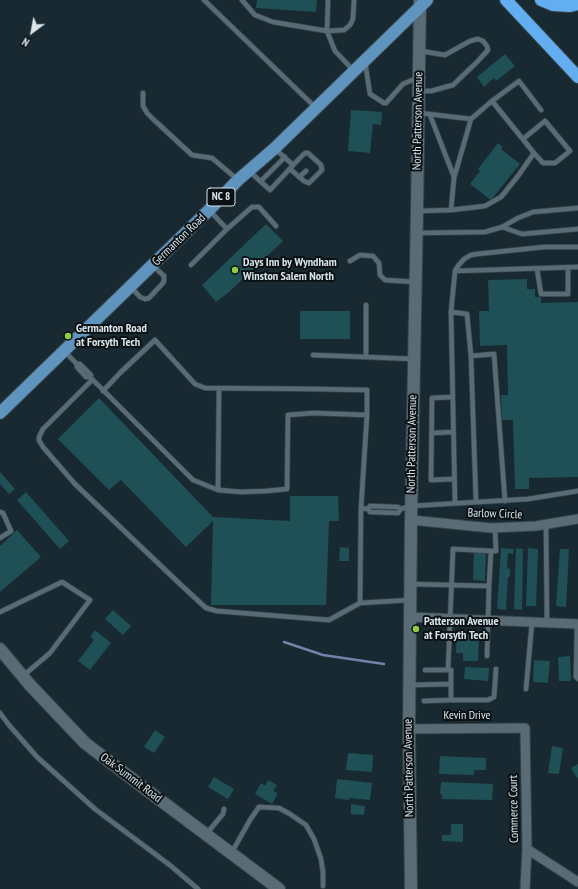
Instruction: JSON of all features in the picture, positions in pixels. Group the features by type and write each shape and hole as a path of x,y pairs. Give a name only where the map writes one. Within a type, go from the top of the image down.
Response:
{"highway":[{"path":"506,0 578,76"},
{"path":"541,0 553,5 570,6 578,4"}],"main road":[{"name":"Germanton Road","path":"0,413 238,180 275,148 422,2"},
{"name":"North Patterson Avenue","path":"411,889 409,685 411,520 406,508 414,359 418,77 422,2"},
{"name":"Oak Summit Road","path":"0,648 23,676 85,743 279,889"}],"street":[{"name":"Barlow Circle","path":"411,520 495,528 546,525 578,519"},
{"path":"410,617 577,624"},
{"name":"Kevin Drive","path":"409,728 525,728"},
{"name":"Commerce Court","path":"525,728 525,889"},
{"path":"526,849 578,882"}],"lane":[{"path":"204,0 315,108"},
{"path":"242,0 255,15 273,22 327,31 344,30 350,25 353,19 354,0"},
{"path":"328,0 327,31 334,51 354,70"},
{"path":"418,91 431,91 453,85 488,50 483,41 478,39 470,41 445,55 419,51"},
{"path":"365,60 370,94 384,103 386,103 403,84 418,77"},
{"path":"451,210 454,178 472,119 492,101 519,81 541,110"},
{"path":"143,93 143,106 147,113 164,130 192,155 212,158 238,180"},
{"path":"492,101 534,153 543,163 555,163 570,151 545,121 523,139"},
{"path":"418,113 472,119"},
{"path":"430,115 454,178"},
{"path":"249,170 270,190 292,167 305,153 308,154 314,162 321,165 322,170 309,183 304,181 299,177 292,167 285,157 275,148"},
{"path":"417,211 451,210 485,206 501,197 534,153"},
{"path":"261,181 285,157"},
{"path":"299,177 306,171"},
{"path":"191,265 227,229 252,207 259,207 276,226"},
{"path":"416,233 485,232 502,227 533,212 578,208"},
{"path":"209,210 227,229"},
{"path":"502,227 522,234 578,229"},
{"path":"455,503 451,312 456,271 458,266 464,259 471,255 477,254 544,247 578,247"},
{"path":"350,260 360,256 372,256 379,263 380,274 384,280 415,282"},
{"path":"130,287 144,299 149,298 164,280 164,276 152,265"},
{"path":"456,271 578,267"},
{"path":"537,269 542,294 568,294 568,268"},
{"path":"366,305 366,357"},
{"path":"451,312 467,314 472,356 476,502"},
{"path":"103,390 154,340 195,384 205,388 367,390 367,415 361,508 360,603"},
{"path":"64,351 77,364 77,367 86,377 91,379 103,390 193,480 218,490 241,492 287,489 288,414 313,413 367,415"},
{"path":"472,356 494,354 505,501"},
{"path":"312,355 414,359"},
{"path":"91,379 43,429 39,440 43,447 75,484 206,608 217,611 329,620 360,603 410,600"},
{"path":"218,490 219,388"},
{"path":"452,397 432,398 431,480 454,479"},
{"path":"432,433 453,432"},
{"path":"361,508 368,509 370,506 398,506 406,508 455,503 505,501 528,499 578,490"},
{"path":"0,512 3,513 11,531 0,538"},
{"path":"546,525 547,623"},
{"path":"448,670 453,550 496,551 495,528"},
{"path":"486,656 491,550"},
{"path":"0,612 62,582 90,600 50,653 23,676"},
{"path":"410,584 489,586"},
{"path":"526,689 532,622"},
{"path":"577,624 576,677 578,679"},
{"path":"424,701 488,700 494,697 496,669"},
{"path":"425,670 451,670 452,700"},
{"path":"409,685 451,684"},
{"path":"0,713 37,757 89,804 171,866 198,889"},
{"path":"231,853 250,820 260,807 279,808 306,825 314,839 321,859 323,872 322,886"},
{"path":"206,835 223,814 224,809"}],"building":[{"path":"257,0 317,0 316,12 256,8"},
{"path":"505,54 515,66 496,81 494,78 484,87 477,77"},
{"path":"351,110 382,112 381,125 373,124 370,153 348,151"},
{"path":"498,143 503,147 501,149 520,164 491,200 470,184 480,171 478,169"},
{"name":"Days Inn by Wyndham Winston Salem North","path":"266,224 283,241 228,293 216,302 202,285"},
{"path":"527,279 527,289 535,289 535,297 541,297 541,303 578,302 578,477 529,478 529,489 515,489 513,420 502,420 501,395 508,395 507,345 480,346 479,311 489,311 488,280"},
{"path":"300,311 350,311 350,339 300,339"},
{"path":"99,398 213,517 290,521 290,496 338,496 339,521 329,521 326,605 211,605 213,521 186,547 121,480 109,490 58,439"},
{"path":"0,472 15,489 9,494 0,484"},
{"path":"26,492 69,541 60,549 17,500"},
{"path":"17,530 41,557 0,592 0,546"},
{"path":"340,547 349,548 349,561 339,561"},
{"path":"501,548 514,549 513,554 508,553 507,568 510,569 510,577 508,577 506,610 497,609"},
{"path":"516,548 523,549 522,610 514,609"},
{"path":"528,548 538,549 536,606 526,606"},
{"path":"560,549 569,549 566,607 556,606"},
{"path":"474,551 486,551 485,581 473,580"},
{"path":"113,610 131,626 123,635 105,619"},
{"path":"95,630 111,643 90,670 78,661 94,640 90,637"},
{"path":"457,633 479,634 478,661 463,661 463,653 456,653"},
{"path":"570,656 571,681 559,681 558,657"},
{"path":"534,660 550,661 548,683 533,682"},
{"path":"465,667 489,668 488,681 464,679"},
{"path":"155,730 165,737 154,753 144,747"},
{"path":"552,746 563,748 559,774 548,773"},
{"path":"348,753 373,755 372,772 346,770"},
{"path":"440,756 486,758 486,770 474,770 474,775 439,774"},
{"path":"578,764 578,777 577,778 571,768"},
{"path":"214,777 234,789 228,799 208,787"},
{"path":"337,779 372,783 370,800 335,798"},
{"path":"268,780 277,785 273,791 278,793 272,804 255,794 261,783 265,786"},
{"path":"441,782 493,784 492,800 442,799 442,794 440,794"},
{"path":"351,804 365,806 364,815 351,814"},
{"path":"451,824 463,824 463,842 442,841 442,835 451,835"}],"waterway":[{"path":"284,642 323,655 384,664"}],"place":[{"name":"Days Inn by Wyndham Winston Salem North","path":"235,270"},
{"name":"Germanton Road at Forsyth Tech","path":"68,336"},
{"name":"Patterson Avenue at Forsyth Tech","path":"416,629"}]}
